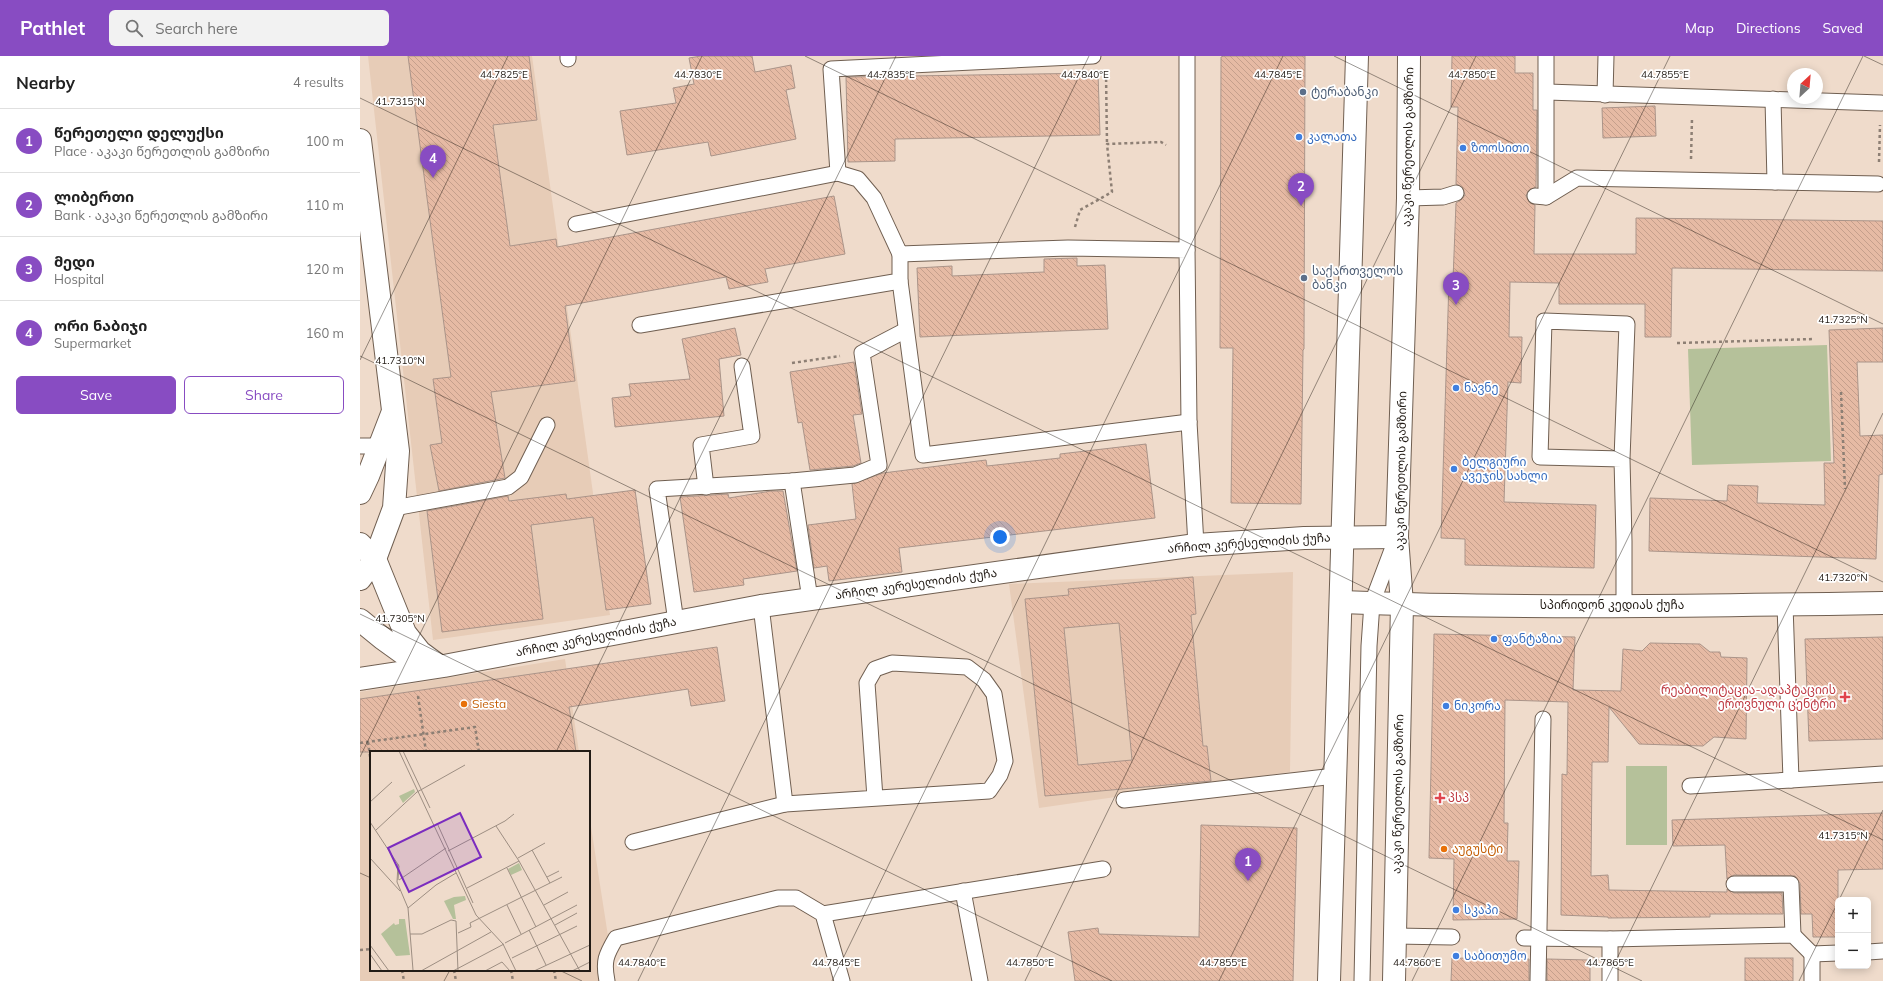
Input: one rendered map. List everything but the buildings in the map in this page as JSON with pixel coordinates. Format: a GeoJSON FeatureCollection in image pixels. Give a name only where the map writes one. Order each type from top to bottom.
{"type":"FeatureCollection","features":[{"type":"Feature","properties":{"kind":"street"},"geometry":{"type":"LineString","coordinates":[[1329,981],[1342,537],[1352,267],[1357,56]]}},
{"type":"Feature","properties":{"kind":"street","name":"აკაკი წერეთლის გამზირი"},"geometry":{"type":"LineString","coordinates":[[1394,981],[1402,604],[1397,537],[1408,198],[1409,56]]}},
{"type":"Feature","properties":{"kind":"street"},"geometry":{"type":"LineString","coordinates":[[360,140],[398,450],[394,508],[375,559],[360,579]]}},
{"type":"Feature","properties":{"kind":"street"},"geometry":{"type":"LineString","coordinates":[[360,493],[370,446],[393,411]]}},
{"type":"Feature","properties":{"kind":"street","name":"არჩილ კერესელიძის ქუჩა"},"geometry":{"type":"LineString","coordinates":[[360,679],[439,666],[761,606],[1196,545],[1342,537],[1397,537]]}},
{"type":"Feature","properties":{"kind":"street"},"geometry":{"type":"LineString","coordinates":[[360,544],[375,559],[405,633],[420,652],[439,666]]}},
{"type":"Feature","properties":{"kind":"street","name":"სპირიდონ კედიას ქუჩა"},"geometry":{"type":"LineString","coordinates":[[1341,602],[1624,606],[1883,603]]}},
{"type":"Feature","properties":{"kind":"street","name":"არჩილ კერესელიძის ქუჩა"},"geometry":{"type":"LineString","coordinates":[[360,620],[407,656],[439,666]]}},
{"type":"Feature","properties":{"kind":"lane"},"geometry":{"type":"LineString","coordinates":[[838,173],[831,69],[1093,56]]}},
{"type":"Feature","properties":{"kind":"lane"},"geometry":{"type":"LineString","coordinates":[[1187,56],[1189,422],[1196,545]]}},
{"type":"Feature","properties":{"kind":"lane"},"geometry":{"type":"LineString","coordinates":[[1546,56],[1547,92],[1541,196],[1577,178],[1878,184]]}},
{"type":"Feature","properties":{"kind":"lane"},"geometry":{"type":"LineString","coordinates":[[1605,95],[1606,56]]}},
{"type":"Feature","properties":{"kind":"lane"},"geometry":{"type":"LineString","coordinates":[[1547,92],[1881,103]]}},
{"type":"Feature","properties":{"kind":"lane"},"geometry":{"type":"LineString","coordinates":[[1773,99],[1775,182]]}},
{"type":"Feature","properties":{"kind":"lane"},"geometry":{"type":"LineString","coordinates":[[576,224],[838,173],[858,179],[874,198],[900,254],[900,281],[923,454],[1189,422]]}},
{"type":"Feature","properties":{"kind":"lane"},"geometry":{"type":"LineString","coordinates":[[1408,198],[1443,197],[1456,193]]}},
{"type":"Feature","properties":{"kind":"lane"},"geometry":{"type":"LineString","coordinates":[[900,254],[1068,248],[1187,250]]}},
{"type":"Feature","properties":{"kind":"lane"},"geometry":{"type":"LineString","coordinates":[[640,325],[900,281]]}},
{"type":"Feature","properties":{"kind":"lane"},"geometry":{"type":"LineString","coordinates":[[1622,459],[1540,457],[1544,321],[1627,324],[1622,459],[1624,606]]}},
{"type":"Feature","properties":{"kind":"lane"},"geometry":{"type":"LineString","coordinates":[[676,622],[657,489],[792,482],[855,475],[879,465],[862,353],[906,330]]}},
{"type":"Feature","properties":{"kind":"lane"},"geometry":{"type":"LineString","coordinates":[[706,486],[701,445],[752,436],[742,366]]}},
{"type":"Feature","properties":{"kind":"lane"},"geometry":{"type":"LineString","coordinates":[[394,508],[508,487],[522,477],[547,425]]}},
{"type":"Feature","properties":{"kind":"lane"},"geometry":{"type":"LineString","coordinates":[[792,482],[810,599]]}},
{"type":"Feature","properties":{"kind":"lane"},"geometry":{"type":"LineString","coordinates":[[1362,981],[1369,646],[1372,603],[1397,537]]}},
{"type":"Feature","properties":{"kind":"lane"},"geometry":{"type":"LineString","coordinates":[[1786,605],[1791,780]]}},
{"type":"Feature","properties":{"kind":"lane"},"geometry":{"type":"LineString","coordinates":[[761,606],[785,804]]}},
{"type":"Feature","properties":{"kind":"lane"},"geometry":{"type":"LineString","coordinates":[[633,842],[785,804],[989,791],[1000,774],[1005,761],[994,694],[984,680],[967,667],[892,663],[875,669],[867,683],[876,798]]}},
{"type":"Feature","properties":{"kind":"lane"},"geometry":{"type":"LineString","coordinates":[[1538,981],[1531,938],[1543,719]]}},
{"type":"Feature","properties":{"kind":"lane"},"geometry":{"type":"LineString","coordinates":[[1690,786],[1883,774]]}},
{"type":"Feature","properties":{"kind":"lane"},"geometry":{"type":"LineString","coordinates":[[1124,800],[1335,776]]}},
{"type":"Feature","properties":{"kind":"lane"},"geometry":{"type":"LineString","coordinates":[[607,981],[604,966],[608,951],[616,938],[778,898],[796,898],[822,914],[1103,869]]}},
{"type":"Feature","properties":{"kind":"lane"},"geometry":{"type":"LineString","coordinates":[[1734,884],[1791,884],[1793,935],[1812,954],[1812,981]]}},
{"type":"Feature","properties":{"kind":"lane"},"geometry":{"type":"LineString","coordinates":[[963,891],[980,981]]}},
{"type":"Feature","properties":{"kind":"lane"},"geometry":{"type":"LineString","coordinates":[[822,914],[842,981]]}},
{"type":"Feature","properties":{"kind":"lane"},"geometry":{"type":"LineString","coordinates":[[1531,938],[1610,939],[1793,935]]}},
{"type":"Feature","properties":{"kind":"lane"},"geometry":{"type":"LineString","coordinates":[[1395,936],[1452,937]]}},
{"type":"Feature","properties":{"kind":"lane"},"geometry":{"type":"LineString","coordinates":[[1610,939],[1610,981]]}},
{"type":"Feature","properties":{"kind":"lane"},"geometry":{"type":"LineString","coordinates":[[1871,952],[1883,951]]}},
{"type":"Feature","properties":{"kind":"lane"},"geometry":{"type":"LineString","coordinates":[[1812,954],[1835,953]]}},
{"type":"Feature","properties":{"kind":"path"},"geometry":{"type":"LineString","coordinates":[[1068,248],[1080,210],[1112,192],[1107,144],[1106,71]]}},
{"type":"Feature","properties":{"kind":"path"},"geometry":{"type":"LineString","coordinates":[[1691,180],[1692,97]]}},
{"type":"Feature","properties":{"kind":"path"},"geometry":{"type":"LineString","coordinates":[[1878,184],[1881,103]]}},
{"type":"Feature","properties":{"kind":"path"},"geometry":{"type":"LineString","coordinates":[[1107,144],[1161,142],[1187,154]]}},
{"type":"Feature","properties":{"kind":"path"},"geometry":{"type":"LineString","coordinates":[[1677,343],[1814,339]]}},
{"type":"Feature","properties":{"kind":"path"},"geometry":{"type":"LineString","coordinates":[[792,363],[862,353]]}},
{"type":"Feature","properties":{"kind":"path"},"geometry":{"type":"LineString","coordinates":[[1841,392],[1845,489]]}},
{"type":"Feature","properties":{"kind":"path"},"geometry":{"type":"LineString","coordinates":[[417,691],[426,751]]}},
{"type":"Feature","properties":{"kind":"path"},"geometry":{"type":"LineString","coordinates":[[360,743],[475,727],[479,751]]}},
{"type":"Feature","properties":{"kind":"path"},"geometry":{"type":"LineString","coordinates":[[368,742],[370,756]]}},
{"type":"Feature","properties":{"kind":"path"},"geometry":{"type":"LineString","coordinates":[[360,950],[370,949]]}},
{"type":"Feature","properties":{"kind":"path"},"geometry":{"type":"LineString","coordinates":[[402,971],[404,981]]}},
{"type":"Feature","properties":{"kind":"path"},"geometry":{"type":"LineString","coordinates":[[454,971],[456,981]]}},
{"type":"Feature","properties":{"kind":"path"},"geometry":{"type":"LineString","coordinates":[[511,971],[513,981]]}},
{"type":"Feature","properties":{"kind":"path"},"geometry":{"type":"LineString","coordinates":[[554,971],[556,981]]}},
{"type":"Feature","properties":{"kind":"shaded area"},"geometry":{"type":"Polygon","coordinates":[[[368,56],[532,56],[610,615],[433,640],[368,56]]]}},
{"type":"Feature","properties":{"kind":"shaded area"},"geometry":{"type":"Polygon","coordinates":[[[1293,572],[1290,772],[1039,808],[1009,584],[1293,572]]]}},
{"type":"Feature","properties":{"kind":"shaded area"},"geometry":{"type":"Polygon","coordinates":[[[565,659],[579,751],[370,751],[370,971],[590,971],[590,820],[615,981],[360,981],[360,692],[565,659]]]}},
{"type":"Feature","properties":{"kind":"green space"},"geometry":{"type":"Polygon","coordinates":[[[1827,345],[1831,461],[1692,465],[1688,349],[1827,345]]]}},
{"type":"Feature","properties":{"kind":"green space"},"geometry":{"type":"Polygon","coordinates":[[[1626,766],[1667,766],[1667,845],[1626,845],[1626,766]]]}},
{"type":"Feature","properties":{"kind":"place","name":"ტერაბანკი"},"geometry":{"type":"Point","coordinates":[1303,92]}},
{"type":"Feature","properties":{"kind":"place","name":"კალათა"},"geometry":{"type":"Point","coordinates":[1299,137]}},
{"type":"Feature","properties":{"kind":"place","name":"ზოოსითი"},"geometry":{"type":"Point","coordinates":[1463,148]}},
{"type":"Feature","properties":{"kind":"place","name":"ორი ნაბიჯი"},"geometry":{"type":"Point","coordinates":[433,178]}},
{"type":"Feature","properties":{"kind":"place","name":"ლიბერთი"},"geometry":{"type":"Point","coordinates":[1301,206]}},
{"type":"Feature","properties":{"kind":"place","name":"საქართველოს ბანკი"},"geometry":{"type":"Point","coordinates":[1304,278]}},
{"type":"Feature","properties":{"kind":"place","name":"მედი"},"geometry":{"type":"Point","coordinates":[1456,305]}},
{"type":"Feature","properties":{"kind":"place","name":"ნავნე"},"geometry":{"type":"Point","coordinates":[1456,388]}},
{"type":"Feature","properties":{"kind":"place","name":"ბელგიური ავეჯის სახლი"},"geometry":{"type":"Point","coordinates":[1454,469]}},
{"type":"Feature","properties":{"kind":"place","name":"ფანტაზია"},"geometry":{"type":"Point","coordinates":[1494,639]}},
{"type":"Feature","properties":{"kind":"place","name":"რეაბილიტაცია-ადაპტაციის ეროვნული ცენტრი"},"geometry":{"type":"Point","coordinates":[1845,697]}},
{"type":"Feature","properties":{"kind":"place","name":"Siesta"},"geometry":{"type":"Point","coordinates":[464,704]}},
{"type":"Feature","properties":{"kind":"place","name":"ნიკორა"},"geometry":{"type":"Point","coordinates":[1446,706]}},
{"type":"Feature","properties":{"kind":"place","name":"პსპ"},"geometry":{"type":"Point","coordinates":[1440,798]}},
{"type":"Feature","properties":{"kind":"place","name":"აუგუსტი"},"geometry":{"type":"Point","coordinates":[1444,849]}},
{"type":"Feature","properties":{"kind":"place","name":"წერეთელი დელუქსი"},"geometry":{"type":"Point","coordinates":[1248,881]}},
{"type":"Feature","properties":{"kind":"place","name":"სკაპი"},"geometry":{"type":"Point","coordinates":[1456,910]}},
{"type":"Feature","properties":{"kind":"place","name":"საბითუმო"},"geometry":{"type":"Point","coordinates":[1456,956]}}]}
